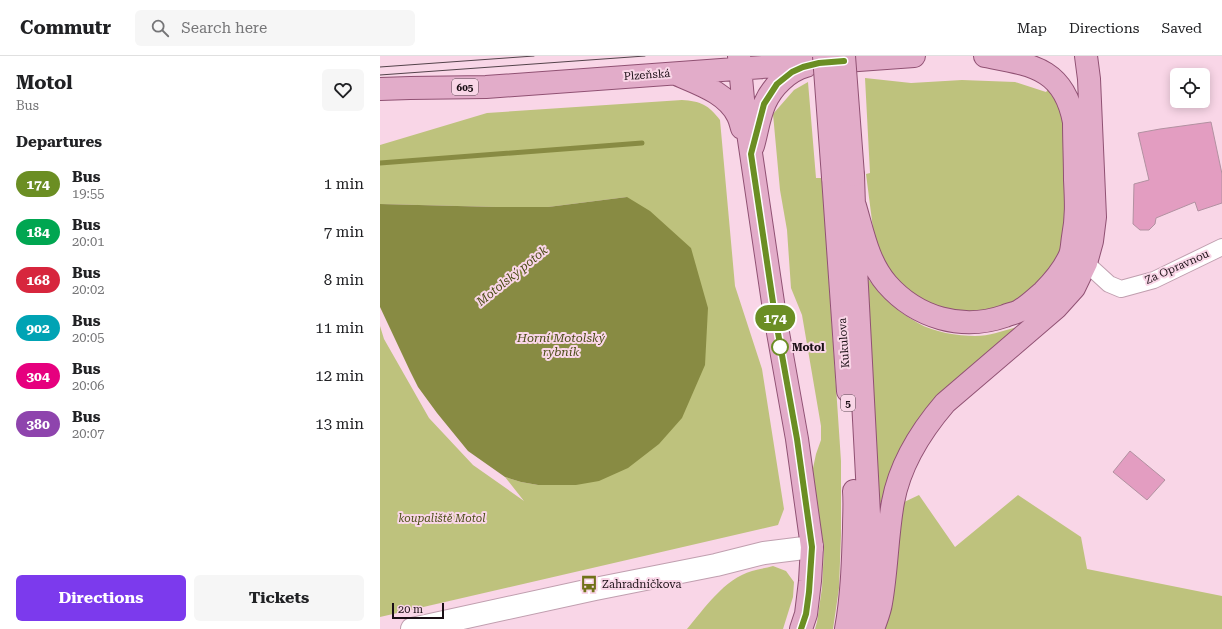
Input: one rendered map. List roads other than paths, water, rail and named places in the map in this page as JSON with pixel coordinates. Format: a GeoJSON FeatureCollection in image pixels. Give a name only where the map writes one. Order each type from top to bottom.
{"type":"FeatureCollection","features":[{"type":"Feature","properties":{"kind":"main road","name":"Kukulova"},"geometry":{"type":"LineString","coordinates":[[844,56],[843,176],[854,496],[852,581],[846,629]]}},
{"type":"Feature","properties":{"kind":"main road","name":"Plzeňská"},"geometry":{"type":"LineString","coordinates":[[380,90],[418,87],[486,87],[673,73],[739,62],[914,56]]}},
{"type":"Feature","properties":{"kind":"main road"},"geometry":{"type":"LineString","coordinates":[[873,629],[881,604],[893,502],[903,469],[920,435],[945,403],[1056,308],[1074,288],[1078,258],[1074,122],[1072,109],[1058,83],[1050,76],[1037,69],[1012,61],[985,56]]}},
{"type":"Feature","properties":{"kind":"main road"},"geometry":{"type":"LineString","coordinates":[[855,206],[868,251],[875,268],[883,279],[901,297],[919,310],[941,319],[962,322],[978,322],[997,319],[1019,311],[1052,283],[1065,265],[1078,258],[1092,241],[1095,217],[1089,79],[1086,56]]}},
{"type":"Feature","properties":{"kind":"main road","name":"Kukulova"},"geometry":{"type":"LineString","coordinates":[[821,59],[843,176],[855,206],[856,268],[870,533],[869,565],[862,629]]}},
{"type":"Feature","properties":{"kind":"main road"},"geometry":{"type":"LineString","coordinates":[[751,154],[764,104],[777,84],[792,72],[821,59]]}},
{"type":"Feature","properties":{"kind":"main road"},"geometry":{"type":"LineString","coordinates":[[739,62],[743,99],[775,316],[797,439],[812,547],[809,594],[806,614],[801,629]]}},
{"type":"Feature","properties":{"kind":"main road"},"geometry":{"type":"LineString","coordinates":[[673,73],[717,93],[732,106],[738,116],[751,154]]}},
{"type":"Feature","properties":{"kind":"street","name":"Za Opravnou"},"geometry":{"type":"LineString","coordinates":[[1078,258],[1109,284],[1121,289],[1154,280],[1222,247]]}},
{"type":"Feature","properties":{"kind":"street"},"geometry":{"type":"LineString","coordinates":[[412,629],[595,589],[716,565],[764,553],[812,547]]}},
{"type":"Feature","properties":{"kind":"water","name":"Horní Motolský rybník"},"geometry":{"type":"Polygon","coordinates":[[[627,197],[650,211],[691,248],[708,308],[705,365],[682,418],[659,444],[628,468],[599,481],[576,485],[538,485],[505,477],[468,451],[437,413],[418,387],[380,307],[380,204],[548,207],[627,197]]]}},
{"type":"Feature","properties":{"kind":"waterway"},"geometry":{"type":"LineString","coordinates":[[380,163],[642,143]]}},
{"type":"Feature","properties":{"kind":"tram line"},"geometry":{"type":"LineString","coordinates":[[380,67],[534,56]]}},
{"type":"Feature","properties":{"kind":"tram line"},"geometry":{"type":"LineString","coordinates":[[380,75],[645,56]]}},
{"type":"Feature","properties":{"kind":"place","name":"Motol"},"geometry":{"type":"Point","coordinates":[780,347]}},
{"type":"Feature","properties":{"kind":"place","name":"Zahradníčkova"},"geometry":{"type":"Point","coordinates":[589,584]}},
{"type":"Feature","properties":{"kind":"water label","name":"Motolský potok"},"geometry":{"type":"Point","coordinates":[512,276]}},
{"type":"Feature","properties":{"kind":"park label","name":"koupaliště Motol"},"geometry":{"type":"Point","coordinates":[442,518]}}]}
